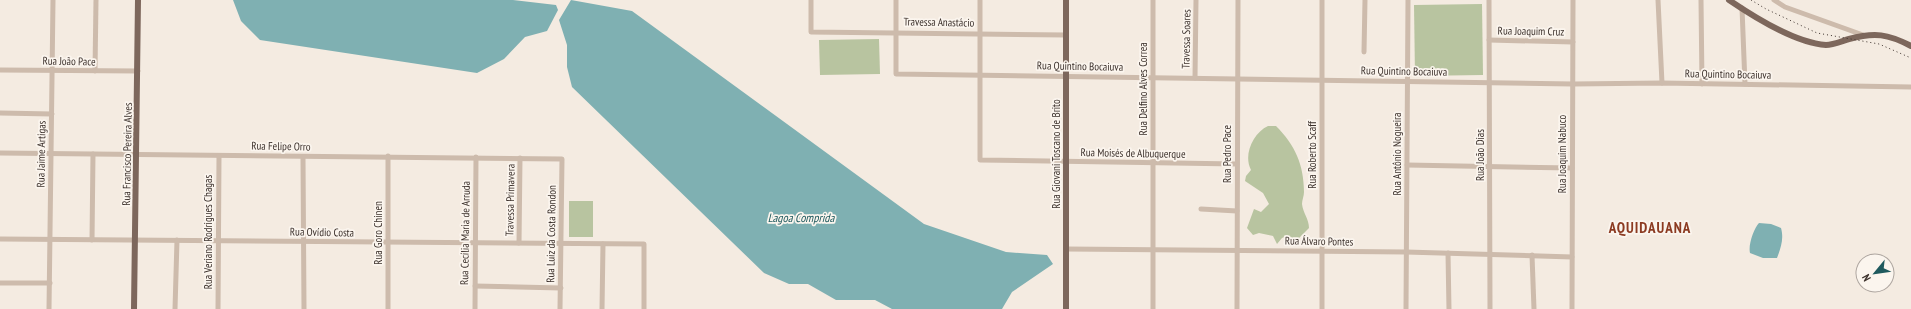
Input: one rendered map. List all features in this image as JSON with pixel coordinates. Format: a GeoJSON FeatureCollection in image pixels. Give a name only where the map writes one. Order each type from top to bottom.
{"type":"FeatureCollection","features":[{"type":"Feature","properties":{"kind":"main road","name":"Rua Francisco Pereira Alves"},"geometry":{"type":"LineString","coordinates":[[134,309],[138,0]]}},
{"type":"Feature","properties":{"kind":"main road","name":"Rua Giovani Toscano de Brito"},"geometry":{"type":"LineString","coordinates":[[1066,0],[1066,309]]}},
{"type":"Feature","properties":{"kind":"main road"},"geometry":{"type":"LineString","coordinates":[[1729,0],[1756,18],[1788,34],[1815,43],[1826,45],[1863,35],[1882,34],[1911,46]]}},
{"type":"Feature","properties":{"kind":"street","name":"Rua Jaime Artigas"},"geometry":{"type":"LineString","coordinates":[[49,309],[53,0]]}},
{"type":"Feature","properties":{"kind":"street"},"geometry":{"type":"LineString","coordinates":[[95,71],[96,0]]}},
{"type":"Feature","properties":{"kind":"street","name":"Travessa Anastácio"},"geometry":{"type":"LineString","coordinates":[[811,0],[812,32],[980,32],[1066,34]]}},
{"type":"Feature","properties":{"kind":"street"},"geometry":{"type":"LineString","coordinates":[[896,0],[896,32]]}},
{"type":"Feature","properties":{"kind":"street"},"geometry":{"type":"LineString","coordinates":[[980,0],[980,75]]}},
{"type":"Feature","properties":{"kind":"street","name":"Rua Delfino Alves Correa"},"geometry":{"type":"LineString","coordinates":[[1153,0],[1153,309]]}},
{"type":"Feature","properties":{"kind":"street","name":"Travessa Soares"},"geometry":{"type":"LineString","coordinates":[[1195,78],[1196,0]]}},
{"type":"Feature","properties":{"kind":"street","name":"Rua Pedro Pace"},"geometry":{"type":"LineString","coordinates":[[1236,309],[1238,0]]}},
{"type":"Feature","properties":{"kind":"street","name":"Rua Roberto Scaff"},"geometry":{"type":"LineString","coordinates":[[1322,0],[1322,309]]}},
{"type":"Feature","properties":{"kind":"street"},"geometry":{"type":"LineString","coordinates":[[1364,52],[1365,0]]}},
{"type":"Feature","properties":{"kind":"street","name":"Rua Antônio Nogueira"},"geometry":{"type":"LineString","coordinates":[[1406,309],[1408,0]]}},
{"type":"Feature","properties":{"kind":"street","name":"Rua João Dias"},"geometry":{"type":"LineString","coordinates":[[1489,0],[1490,309]]}},
{"type":"Feature","properties":{"kind":"street","name":"Rua Joaquim Nabuco"},"geometry":{"type":"LineString","coordinates":[[1572,309],[1573,0]]}},
{"type":"Feature","properties":{"kind":"street"},"geometry":{"type":"LineString","coordinates":[[1658,0],[1662,83]]}},
{"type":"Feature","properties":{"kind":"street"},"geometry":{"type":"LineString","coordinates":[[1701,0],[1702,84]]}},
{"type":"Feature","properties":{"kind":"street"},"geometry":{"type":"LineString","coordinates":[[1774,0],[1785,7],[1863,35]]}},
{"type":"Feature","properties":{"kind":"street"},"geometry":{"type":"LineString","coordinates":[[1742,8],[1745,84]]}},
{"type":"Feature","properties":{"kind":"street","name":"Rua Quintino Bocaiuva"},"geometry":{"type":"LineString","coordinates":[[896,32],[896,74],[1407,82],[1573,84],[1662,83],[1911,87]]}},
{"type":"Feature","properties":{"kind":"street","name":"Rua Joaquim Cruz"},"geometry":{"type":"LineString","coordinates":[[1489,40],[1573,42]]}},
{"type":"Feature","properties":{"kind":"street","name":"Rua João Pace"},"geometry":{"type":"LineString","coordinates":[[0,70],[138,71]]}},
{"type":"Feature","properties":{"kind":"street","name":"Rua Moisés de Albuquerque"},"geometry":{"type":"LineString","coordinates":[[980,75],[980,160],[1237,164]]}},
{"type":"Feature","properties":{"kind":"street"},"geometry":{"type":"LineString","coordinates":[[0,113],[52,114]]}},
{"type":"Feature","properties":{"kind":"street","name":"Rua Felipe Orro"},"geometry":{"type":"LineString","coordinates":[[0,153],[303,157],[388,156],[562,158]]}},
{"type":"Feature","properties":{"kind":"street"},"geometry":{"type":"LineString","coordinates":[[92,240],[93,154]]}},
{"type":"Feature","properties":{"kind":"street","name":"Rua Veriano Rodrigues Chagas"},"geometry":{"type":"LineString","coordinates":[[218,309],[219,156]]}},
{"type":"Feature","properties":{"kind":"street","name":"Rua Goro Chinen"},"geometry":{"type":"LineString","coordinates":[[388,156],[388,309]]}},
{"type":"Feature","properties":{"kind":"street"},"geometry":{"type":"LineString","coordinates":[[303,157],[304,309]]}},
{"type":"Feature","properties":{"kind":"street","name":"Rua Cecília Maria de Arruda"},"geometry":{"type":"LineString","coordinates":[[474,309],[476,158]]}},
{"type":"Feature","properties":{"kind":"street","name":"Travessa Primavera"},"geometry":{"type":"LineString","coordinates":[[519,243],[520,158]]}},
{"type":"Feature","properties":{"kind":"street","name":"Rua Luiz da Costa Rondon"},"geometry":{"type":"LineString","coordinates":[[560,309],[562,158]]}},
{"type":"Feature","properties":{"kind":"street"},"geometry":{"type":"LineString","coordinates":[[1407,165],[1572,168]]}},
{"type":"Feature","properties":{"kind":"street"},"geometry":{"type":"LineString","coordinates":[[1201,209],[1237,211]]}},
{"type":"Feature","properties":{"kind":"street","name":"Rua Ovídio Costa"},"geometry":{"type":"LineString","coordinates":[[0,239],[644,244],[644,309]]}},
{"type":"Feature","properties":{"kind":"street"},"geometry":{"type":"LineString","coordinates":[[175,309],[177,240]]}},
{"type":"Feature","properties":{"kind":"street"},"geometry":{"type":"LineString","coordinates":[[602,309],[603,244]]}},
{"type":"Feature","properties":{"kind":"street","name":"Rua Álvaro Pontes"},"geometry":{"type":"LineString","coordinates":[[1066,249],[1406,252],[1572,256]]}},
{"type":"Feature","properties":{"kind":"street"},"geometry":{"type":"LineString","coordinates":[[1448,253],[1449,309]]}},
{"type":"Feature","properties":{"kind":"street"},"geometry":{"type":"LineString","coordinates":[[1532,256],[1534,309]]}},
{"type":"Feature","properties":{"kind":"street"},"geometry":{"type":"LineString","coordinates":[[0,283],[50,283]]}},
{"type":"Feature","properties":{"kind":"street"},"geometry":{"type":"LineString","coordinates":[[475,286],[561,288]]}},
{"type":"Feature","properties":{"kind":"green space"},"geometry":{"type":"Polygon","coordinates":[[[1482,4],[1483,75],[1415,76],[1414,5],[1482,4]]]}},
{"type":"Feature","properties":{"kind":"green space"},"geometry":{"type":"Polygon","coordinates":[[[879,39],[880,74],[820,75],[819,40],[879,39]]]}},
{"type":"Feature","properties":{"kind":"green space"},"geometry":{"type":"Polygon","coordinates":[[[1268,126],[1276,126],[1283,133],[1297,156],[1304,182],[1302,204],[1309,228],[1299,238],[1293,240],[1287,236],[1282,238],[1277,244],[1273,236],[1259,233],[1253,235],[1247,228],[1254,209],[1261,212],[1269,204],[1263,193],[1245,181],[1246,176],[1251,170],[1248,158],[1251,145],[1258,134],[1268,126]]]}},
{"type":"Feature","properties":{"kind":"green space"},"geometry":{"type":"Polygon","coordinates":[[[569,201],[593,201],[593,237],[569,237],[569,201]]]}},
{"type":"Feature","properties":{"kind":"water"},"geometry":{"type":"Polygon","coordinates":[[[233,0],[513,0],[556,5],[558,10],[547,31],[525,37],[504,59],[477,73],[260,40],[241,21],[233,0]]]}},
{"type":"Feature","properties":{"kind":"water","name":"Lagoa Comprida"},"geometry":{"type":"Polygon","coordinates":[[[571,0],[632,11],[924,224],[1006,252],[1047,255],[1053,264],[1012,292],[1002,309],[892,309],[875,300],[836,300],[808,284],[789,284],[764,273],[572,87],[567,67],[567,45],[559,20],[571,0]]]}},
{"type":"Feature","properties":{"kind":"water"},"geometry":{"type":"Polygon","coordinates":[[[1759,223],[1771,224],[1781,228],[1781,247],[1777,258],[1763,258],[1750,253],[1752,237],[1759,223]]]}},
{"type":"Feature","properties":{"kind":"railway"},"geometry":{"type":"LineString","coordinates":[[1751,0],[1766,9],[1817,33],[1879,44],[1911,58]]}},
{"type":"Feature","properties":{"kind":"district","name":"AQUIDAUANA"},"geometry":{"type":"Point","coordinates":[1650,227]}}]}
